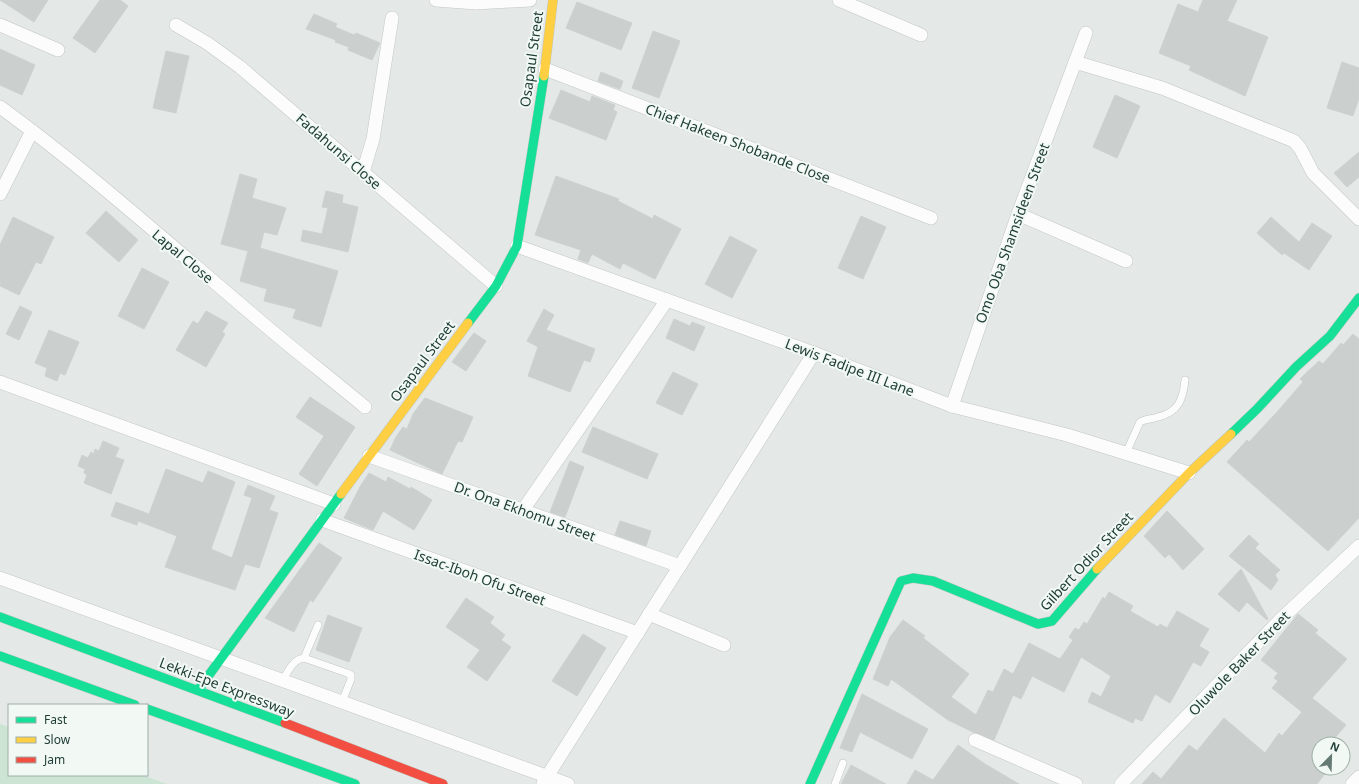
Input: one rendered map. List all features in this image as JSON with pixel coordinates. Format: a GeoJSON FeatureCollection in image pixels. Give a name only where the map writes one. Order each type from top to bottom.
{"type":"FeatureCollection","features":[{"type":"Feature","properties":{"kind":"main road","name":"Osapaul Street"},"geometry":{"type":"LineString","coordinates":[[198,690],[369,456],[496,286],[517,246],[545,69],[553,0]]}},
{"type":"Feature","properties":{"kind":"main road","name":"Gilbert Odior Street"},"geometry":{"type":"LineString","coordinates":[[810,784],[901,581],[911,577],[933,581],[1038,624],[1047,623],[1056,617],[1096,571],[1189,472],[1257,409],[1296,367],[1330,336],[1346,318],[1359,298]]}},
{"type":"Feature","properties":{"kind":"main road","name":"Lekki-Epe Expressway"},"geometry":{"type":"LineString","coordinates":[[0,618],[198,690],[443,784]]}},
{"type":"Feature","properties":{"kind":"main road"},"geometry":{"type":"LineString","coordinates":[[0,656],[132,704]]}},
{"type":"Feature","properties":{"kind":"main road"},"geometry":{"type":"LineString","coordinates":[[148,709],[355,784]]}},
{"type":"Feature","properties":{"kind":"street"},"geometry":{"type":"LineString","coordinates":[[436,0],[476,3],[530,0]]}},
{"type":"Feature","properties":{"kind":"street"},"geometry":{"type":"LineString","coordinates":[[839,0],[921,35]]}},
{"type":"Feature","properties":{"kind":"street"},"geometry":{"type":"LineString","coordinates":[[363,172],[373,138],[392,18]]}},
{"type":"Feature","properties":{"kind":"street"},"geometry":{"type":"LineString","coordinates":[[0,25],[58,50]]}},
{"type":"Feature","properties":{"kind":"street","name":"Fadahunsi Close"},"geometry":{"type":"LineString","coordinates":[[176,25],[207,43],[240,67],[496,286]]}},
{"type":"Feature","properties":{"kind":"street","name":"Omo Oba Shamsideen Street"},"geometry":{"type":"LineString","coordinates":[[952,406],[1018,214],[1086,33]]}},
{"type":"Feature","properties":{"kind":"street"},"geometry":{"type":"LineString","coordinates":[[1076,62],[1162,88],[1294,141],[1300,148],[1313,173],[1359,219]]}},
{"type":"Feature","properties":{"kind":"street","name":"Chief Hakeen Shobande Close"},"geometry":{"type":"LineString","coordinates":[[545,69],[931,218]]}},
{"type":"Feature","properties":{"kind":"street","name":"Lapal Close"},"geometry":{"type":"LineString","coordinates":[[0,107],[32,131],[365,407]]}},
{"type":"Feature","properties":{"kind":"street"},"geometry":{"type":"LineString","coordinates":[[0,194],[32,131]]}},
{"type":"Feature","properties":{"kind":"street"},"geometry":{"type":"LineString","coordinates":[[1018,214],[1126,261]]}},
{"type":"Feature","properties":{"kind":"street","name":"Lewis Fadipe III Lane"},"geometry":{"type":"LineString","coordinates":[[517,246],[952,406],[1067,435],[1189,472]]}},
{"type":"Feature","properties":{"kind":"street"},"geometry":{"type":"LineString","coordinates":[[523,510],[667,300]]}},
{"type":"Feature","properties":{"kind":"street"},"geometry":{"type":"LineString","coordinates":[[544,780],[814,354]]}},
{"type":"Feature","properties":{"kind":"street"},"geometry":{"type":"LineString","coordinates":[[0,382],[334,504]]}},
{"type":"Feature","properties":{"kind":"street","name":"Dr. Ona Ekhomu Street"},"geometry":{"type":"LineString","coordinates":[[369,456],[680,566]]}},
{"type":"Feature","properties":{"kind":"street","name":"Issac-Iboh Ofu Street"},"geometry":{"type":"LineString","coordinates":[[322,520],[638,633]]}},
{"type":"Feature","properties":{"kind":"street","name":"Oluwole Baker Street"},"geometry":{"type":"LineString","coordinates":[[1121,784],[1281,619],[1359,546]]}},
{"type":"Feature","properties":{"kind":"street"},"geometry":{"type":"LineString","coordinates":[[0,578],[342,702],[544,780],[568,784]]}},
{"type":"Feature","properties":{"kind":"street"},"geometry":{"type":"LineString","coordinates":[[649,614],[724,645]]}},
{"type":"Feature","properties":{"kind":"street"},"geometry":{"type":"LineString","coordinates":[[975,740],[1076,784]]}},
{"type":"Feature","properties":{"kind":"street"},"geometry":{"type":"LineString","coordinates":[[1352,784],[1359,777]]}},
{"type":"Feature","properties":{"kind":"lane"},"geometry":{"type":"LineString","coordinates":[[1126,453],[1140,422],[1166,415],[1180,403],[1183,397],[1184,380]]}},
{"type":"Feature","properties":{"kind":"lane"},"geometry":{"type":"LineString","coordinates":[[304,658],[318,625]]}},
{"type":"Feature","properties":{"kind":"lane"},"geometry":{"type":"LineString","coordinates":[[282,681],[295,661],[304,658],[351,675],[351,679],[342,702]]}},
{"type":"Feature","properties":{"kind":"lane"},"geometry":{"type":"LineString","coordinates":[[835,784],[843,763]]}},
{"type":"Feature","properties":{"kind":"green space"},"geometry":{"type":"Polygon","coordinates":[[[0,724],[8,727],[8,776],[145,776],[167,784],[0,784],[0,724]]]}},
{"type":"Feature","properties":{"kind":"building"},"geometry":{"type":"Polygon","coordinates":[[[0,0],[48,0],[34,22],[0,0]]]}},
{"type":"Feature","properties":{"kind":"building"},"geometry":{"type":"Polygon","coordinates":[[[100,0],[120,0],[128,6],[95,53],[73,38],[100,0]]]}},
{"type":"Feature","properties":{"kind":"building"},"geometry":{"type":"Polygon","coordinates":[[[1203,0],[1237,0],[1227,21],[1268,37],[1245,96],[1189,70],[1191,66],[1159,53],[1178,4],[1198,12],[1203,0]]]}},
{"type":"Feature","properties":{"kind":"building"},"geometry":{"type":"Polygon","coordinates":[[[577,2],[632,23],[621,50],[566,28],[577,2]]]}},
{"type":"Feature","properties":{"kind":"building"},"geometry":{"type":"Polygon","coordinates":[[[314,14],[337,24],[335,27],[354,35],[356,33],[380,43],[372,60],[348,50],[349,47],[335,42],[336,40],[306,29],[314,14]]]}},
{"type":"Feature","properties":{"kind":"building"},"geometry":{"type":"Polygon","coordinates":[[[653,31],[680,41],[659,98],[632,88],[653,31]]]}},
{"type":"Feature","properties":{"kind":"building"},"geometry":{"type":"Polygon","coordinates":[[[0,49],[35,65],[22,95],[0,85],[0,49]]]}},
{"type":"Feature","properties":{"kind":"building"},"geometry":{"type":"Polygon","coordinates":[[[166,51],[189,56],[176,113],[153,108],[166,51]]]}},
{"type":"Feature","properties":{"kind":"building"},"geometry":{"type":"Polygon","coordinates":[[[1342,62],[1359,68],[1359,98],[1353,116],[1327,108],[1342,62]]]}},
{"type":"Feature","properties":{"kind":"building"},"geometry":{"type":"Polygon","coordinates":[[[601,72],[623,81],[620,89],[598,81],[601,72]]]}},
{"type":"Feature","properties":{"kind":"building"},"geometry":{"type":"Polygon","coordinates":[[[561,90],[590,102],[592,96],[615,105],[613,110],[617,112],[606,140],[549,118],[561,90]]]}},
{"type":"Feature","properties":{"kind":"building"},"geometry":{"type":"Polygon","coordinates":[[[1115,95],[1140,106],[1117,158],[1093,147],[1115,95]]]}},
{"type":"Feature","properties":{"kind":"building"},"geometry":{"type":"Polygon","coordinates":[[[1359,152],[1359,177],[1347,187],[1334,173],[1359,152]]]}},
{"type":"Feature","properties":{"kind":"building"},"geometry":{"type":"Polygon","coordinates":[[[240,174],[257,179],[252,198],[286,208],[277,235],[264,232],[260,248],[338,271],[321,327],[293,318],[296,309],[264,301],[267,289],[240,281],[248,251],[221,244],[240,174]]]}},
{"type":"Feature","properties":{"kind":"building"},"geometry":{"type":"Polygon","coordinates":[[[556,176],[619,199],[618,201],[653,219],[654,215],[681,229],[655,279],[623,263],[620,269],[592,254],[588,263],[578,259],[581,250],[535,235],[556,176]]]}},
{"type":"Feature","properties":{"kind":"building"},"geometry":{"type":"Polygon","coordinates":[[[326,191],[343,195],[342,203],[358,207],[348,252],[301,241],[303,230],[322,234],[328,208],[322,207],[326,191]]]}},
{"type":"Feature","properties":{"kind":"building"},"geometry":{"type":"Polygon","coordinates":[[[106,211],[138,240],[119,262],[86,233],[106,211]]]}},
{"type":"Feature","properties":{"kind":"building"},"geometry":{"type":"Polygon","coordinates":[[[861,216],[886,227],[863,279],[838,268],[861,216]]]}},
{"type":"Feature","properties":{"kind":"building"},"geometry":{"type":"Polygon","coordinates":[[[13,217],[54,237],[41,264],[36,262],[19,295],[0,286],[0,245],[13,217]]]}},
{"type":"Feature","properties":{"kind":"building"},"geometry":{"type":"Polygon","coordinates":[[[1271,217],[1299,242],[1312,223],[1332,236],[1309,270],[1284,253],[1282,255],[1257,233],[1271,217]]]}},
{"type":"Feature","properties":{"kind":"building"},"geometry":{"type":"Polygon","coordinates":[[[730,236],[757,250],[732,298],[705,284],[730,236]]]}},
{"type":"Feature","properties":{"kind":"building"},"geometry":{"type":"Polygon","coordinates":[[[142,268],[169,282],[144,329],[118,316],[142,268]]]}},
{"type":"Feature","properties":{"kind":"building"},"geometry":{"type":"Polygon","coordinates":[[[20,306],[32,312],[19,340],[6,334],[20,306]]]}},
{"type":"Feature","properties":{"kind":"building"},"geometry":{"type":"Polygon","coordinates":[[[544,309],[554,315],[546,330],[595,349],[590,362],[584,360],[570,392],[528,376],[538,347],[527,341],[544,309]]]}},
{"type":"Feature","properties":{"kind":"building"},"geometry":{"type":"Polygon","coordinates":[[[206,311],[228,323],[222,332],[225,334],[206,367],[176,350],[193,321],[198,324],[206,311]]]}},
{"type":"Feature","properties":{"kind":"building"},"geometry":{"type":"Polygon","coordinates":[[[674,319],[690,326],[692,322],[705,327],[694,351],[666,338],[674,319]]]}},
{"type":"Feature","properties":{"kind":"building"},"geometry":{"type":"Polygon","coordinates":[[[49,330],[79,342],[65,375],[60,373],[57,381],[45,376],[47,368],[35,363],[49,330]]]}},
{"type":"Feature","properties":{"kind":"building"},"geometry":{"type":"Polygon","coordinates":[[[474,333],[486,341],[466,371],[452,362],[474,333]]]}},
{"type":"Feature","properties":{"kind":"building"},"geometry":{"type":"Polygon","coordinates":[[[1353,334],[1359,339],[1359,518],[1328,551],[1227,462],[1247,440],[1249,442],[1277,412],[1303,382],[1300,379],[1319,361],[1323,364],[1341,343],[1343,345],[1353,334]]]}},
{"type":"Feature","properties":{"kind":"building"},"geometry":{"type":"Polygon","coordinates":[[[673,372],[698,384],[682,415],[656,403],[673,372]]]}},
{"type":"Feature","properties":{"kind":"building"},"geometry":{"type":"Polygon","coordinates":[[[310,397],[355,427],[317,486],[299,474],[324,436],[296,417],[310,397]]]}},
{"type":"Feature","properties":{"kind":"building"},"geometry":{"type":"Polygon","coordinates":[[[425,398],[473,417],[462,442],[458,441],[442,474],[390,450],[403,427],[407,429],[413,414],[425,398]]]}},
{"type":"Feature","properties":{"kind":"building"},"geometry":{"type":"Polygon","coordinates":[[[593,427],[658,454],[647,479],[582,452],[593,427]]]}},
{"type":"Feature","properties":{"kind":"building"},"geometry":{"type":"Polygon","coordinates":[[[103,441],[119,448],[115,457],[124,460],[111,494],[84,483],[87,475],[84,473],[85,469],[78,466],[82,455],[88,458],[91,452],[94,454],[95,449],[99,451],[103,441]]]}},
{"type":"Feature","properties":{"kind":"building"},"geometry":{"type":"Polygon","coordinates":[[[570,461],[584,467],[565,517],[550,512],[570,461]]]}},
{"type":"Feature","properties":{"kind":"building"},"geometry":{"type":"Polygon","coordinates":[[[166,469],[203,483],[208,471],[235,482],[211,549],[232,558],[252,498],[244,495],[248,485],[275,496],[269,510],[278,513],[259,568],[245,564],[235,590],[165,567],[177,536],[138,521],[137,525],[111,516],[116,502],[149,514],[166,469]]]}},
{"type":"Feature","properties":{"kind":"building"},"geometry":{"type":"Polygon","coordinates":[[[369,473],[386,482],[388,477],[410,489],[411,487],[432,500],[414,530],[383,511],[373,530],[344,518],[369,473]]]}},
{"type":"Feature","properties":{"kind":"building"},"geometry":{"type":"Polygon","coordinates":[[[1167,511],[1204,549],[1183,570],[1169,554],[1165,558],[1144,536],[1167,511]]]}},
{"type":"Feature","properties":{"kind":"building"},"geometry":{"type":"Polygon","coordinates":[[[620,521],[651,531],[646,546],[615,535],[620,521]]]}},
{"type":"Feature","properties":{"kind":"building"},"geometry":{"type":"Polygon","coordinates":[[[1249,535],[1259,544],[1255,548],[1280,570],[1275,575],[1278,580],[1271,590],[1229,556],[1249,535]]]}},
{"type":"Feature","properties":{"kind":"building"},"geometry":{"type":"Polygon","coordinates":[[[319,543],[342,558],[313,602],[310,600],[294,632],[265,618],[319,543]]]}},
{"type":"Feature","properties":{"kind":"building"},"geometry":{"type":"Polygon","coordinates":[[[1241,569],[1268,619],[1267,620],[1247,602],[1239,612],[1218,594],[1241,569]]]}},
{"type":"Feature","properties":{"kind":"building"},"geometry":{"type":"Polygon","coordinates":[[[1109,592],[1133,606],[1130,611],[1158,627],[1160,624],[1167,628],[1177,611],[1209,629],[1199,646],[1209,652],[1201,666],[1193,662],[1170,703],[1155,694],[1142,721],[1135,718],[1133,723],[1088,702],[1092,692],[1101,697],[1111,676],[1081,657],[1064,692],[1032,676],[1021,699],[1013,695],[994,740],[948,720],[891,679],[888,686],[873,679],[890,637],[903,620],[925,636],[923,638],[969,674],[951,697],[976,715],[988,690],[993,692],[1004,669],[1013,674],[1029,643],[1060,659],[1073,640],[1069,637],[1075,628],[1079,630],[1084,622],[1087,624],[1103,597],[1105,599],[1109,592]]]}},
{"type":"Feature","properties":{"kind":"building"},"geometry":{"type":"Polygon","coordinates":[[[466,598],[494,617],[490,623],[505,635],[501,640],[511,647],[487,681],[467,667],[480,650],[446,627],[466,598]]]}},
{"type":"Feature","properties":{"kind":"building"},"geometry":{"type":"Polygon","coordinates":[[[1298,614],[1318,630],[1315,633],[1347,659],[1312,698],[1346,725],[1336,736],[1311,736],[1311,776],[1323,776],[1317,784],[1142,784],[1153,772],[1161,779],[1189,745],[1197,751],[1224,718],[1265,753],[1279,733],[1282,736],[1302,712],[1272,688],[1278,681],[1274,678],[1278,673],[1261,660],[1298,614]]]}},
{"type":"Feature","properties":{"kind":"building"},"geometry":{"type":"Polygon","coordinates":[[[328,615],[362,628],[349,662],[316,650],[328,615]]]}},
{"type":"Feature","properties":{"kind":"building"},"geometry":{"type":"Polygon","coordinates":[[[583,634],[606,648],[577,696],[552,681],[583,634]]]}},
{"type":"Feature","properties":{"kind":"building"},"geometry":{"type":"Polygon","coordinates":[[[862,694],[928,729],[912,759],[860,732],[852,752],[840,748],[862,694]]]}},
{"type":"Feature","properties":{"kind":"building"},"geometry":{"type":"Polygon","coordinates":[[[958,745],[985,764],[1019,784],[907,784],[915,770],[933,780],[958,745]]]}},
{"type":"Feature","properties":{"kind":"building"},"geometry":{"type":"Polygon","coordinates":[[[851,765],[886,784],[841,784],[851,765]]]}},
{"type":"Feature","properties":{"kind":"traffic: fast"},"geometry":{"type":"LineString","coordinates":[[468,323],[496,286],[517,246],[544,76]]}},
{"type":"Feature","properties":{"kind":"traffic: fast"},"geometry":{"type":"LineString","coordinates":[[1231,434],[1257,409],[1296,367],[1330,336],[1359,298]]}},
{"type":"Feature","properties":{"kind":"traffic: fast"},"geometry":{"type":"LineString","coordinates":[[198,690],[341,494]]}},
{"type":"Feature","properties":{"kind":"traffic: fast"},"geometry":{"type":"LineString","coordinates":[[810,784],[901,581],[913,578],[933,581],[1038,624],[1052,621],[1097,569]]}},
{"type":"Feature","properties":{"kind":"traffic: fast"},"geometry":{"type":"LineString","coordinates":[[0,617],[285,723]]}},
{"type":"Feature","properties":{"kind":"traffic: fast"},"geometry":{"type":"LineString","coordinates":[[0,656],[132,704]]}},
{"type":"Feature","properties":{"kind":"traffic: fast"},"geometry":{"type":"LineString","coordinates":[[148,709],[355,784]]}},
{"type":"Feature","properties":{"kind":"traffic: slow"},"geometry":{"type":"LineString","coordinates":[[544,76],[553,0]]}},
{"type":"Feature","properties":{"kind":"traffic: slow"},"geometry":{"type":"LineString","coordinates":[[341,494],[468,323]]}},
{"type":"Feature","properties":{"kind":"traffic: slow"},"geometry":{"type":"LineString","coordinates":[[1097,569],[1189,473],[1231,434]]}},
{"type":"Feature","properties":{"kind":"traffic: jam"},"geometry":{"type":"LineString","coordinates":[[285,723],[443,784]]}}]}
